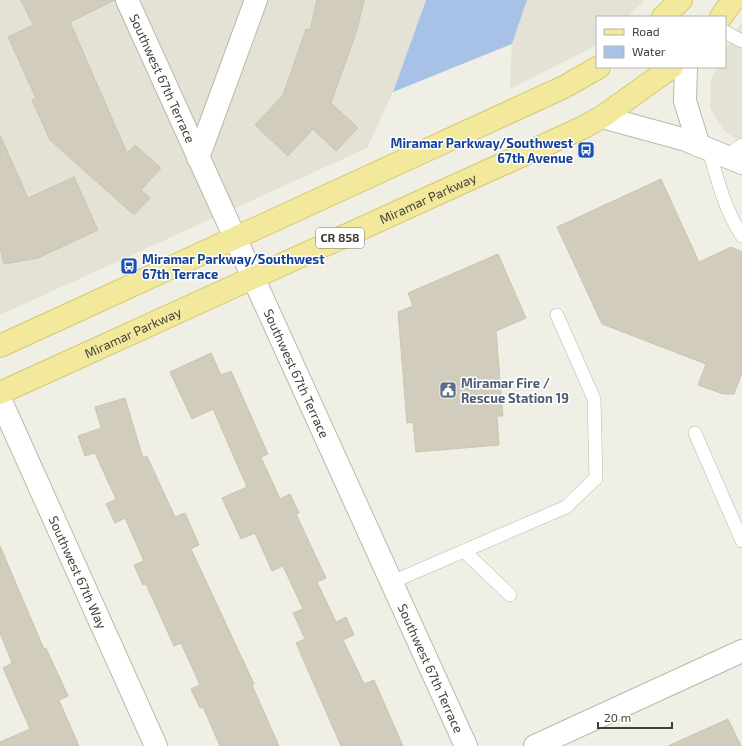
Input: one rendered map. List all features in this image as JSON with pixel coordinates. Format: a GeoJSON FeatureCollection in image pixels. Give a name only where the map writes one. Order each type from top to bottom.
{"type":"FeatureCollection","features":[{"type":"Feature","properties":{"kind":"main road"},"geometry":{"type":"LineString","coordinates":[[665,16],[681,0]]}},
{"type":"Feature","properties":{"kind":"main road"},"geometry":{"type":"LineString","coordinates":[[722,16],[733,0]]}},
{"type":"Feature","properties":{"kind":"main road"},"geometry":{"type":"LineString","coordinates":[[0,346],[564,87],[597,68]]}},
{"type":"Feature","properties":{"kind":"main road","name":"Miramar Parkway"},"geometry":{"type":"LineString","coordinates":[[0,393],[574,131],[602,117],[671,68]]}},
{"type":"Feature","properties":{"kind":"street","name":"Southwest 67th Terrace"},"geometry":{"type":"LineString","coordinates":[[127,0],[466,746]]}},
{"type":"Feature","properties":{"kind":"street"},"geometry":{"type":"LineString","coordinates":[[198,158],[256,0]]}},
{"type":"Feature","properties":{"kind":"street"},"geometry":{"type":"LineString","coordinates":[[686,68],[685,101],[724,152]]}},
{"type":"Feature","properties":{"kind":"street"},"geometry":{"type":"LineString","coordinates":[[602,117],[724,152]]}},
{"type":"Feature","properties":{"kind":"street","name":"Southwest 67th Way"},"geometry":{"type":"LineString","coordinates":[[0,398],[156,746]]}},
{"type":"Feature","properties":{"kind":"street"},"geometry":{"type":"LineString","coordinates":[[535,746],[742,651]]}},
{"type":"Feature","properties":{"kind":"lane"},"geometry":{"type":"LineString","coordinates":[[726,33],[742,41]]}},
{"type":"Feature","properties":{"kind":"lane"},"geometry":{"type":"LineString","coordinates":[[724,152],[720,188],[735,226],[742,236]]}},
{"type":"Feature","properties":{"kind":"lane"},"geometry":{"type":"LineString","coordinates":[[392,582],[566,507],[596,478],[594,399],[557,315]]}},
{"type":"Feature","properties":{"kind":"lane"},"geometry":{"type":"LineString","coordinates":[[695,433],[742,541]]}},
{"type":"Feature","properties":{"kind":"lane"},"geometry":{"type":"LineString","coordinates":[[464,551],[510,594]]}},
{"type":"Feature","properties":{"kind":"shaded area"},"geometry":{"type":"Polygon","coordinates":[[[0,0],[426,0],[393,92],[367,148],[0,315],[0,0]]]}},
{"type":"Feature","properties":{"kind":"shaded area"},"geometry":{"type":"Polygon","coordinates":[[[527,0],[645,0],[628,16],[596,16],[596,46],[510,89],[512,44],[527,0]]]}},
{"type":"Feature","properties":{"kind":"shaded area"},"geometry":{"type":"Polygon","coordinates":[[[742,21],[742,143],[724,131],[710,108],[711,79],[716,68],[726,68],[726,49],[742,21]]]}},
{"type":"Feature","properties":{"kind":"water"},"geometry":{"type":"Polygon","coordinates":[[[426,0],[527,0],[512,44],[393,92],[426,0]]]}},
{"type":"Feature","properties":{"kind":"building"},"geometry":{"type":"Polygon","coordinates":[[[21,0],[115,0],[70,22],[127,153],[135,145],[161,168],[141,190],[150,198],[134,215],[50,140],[32,100],[36,98],[8,37],[33,25],[21,0]]]}},
{"type":"Feature","properties":{"kind":"building"},"geometry":{"type":"Polygon","coordinates":[[[317,0],[364,0],[357,30],[331,103],[358,128],[336,151],[313,129],[288,156],[255,125],[283,95],[306,29],[310,30],[317,0]]]}},
{"type":"Feature","properties":{"kind":"building"},"geometry":{"type":"Polygon","coordinates":[[[0,135],[28,198],[74,177],[98,230],[38,258],[4,264],[0,247],[0,135]]]}},
{"type":"Feature","properties":{"kind":"building"},"geometry":{"type":"Polygon","coordinates":[[[661,179],[699,262],[731,247],[742,252],[742,373],[734,394],[723,394],[698,385],[706,364],[602,324],[557,227],[661,179]]]}},
{"type":"Feature","properties":{"kind":"building"},"geometry":{"type":"Polygon","coordinates":[[[498,254],[526,318],[496,331],[503,416],[497,416],[499,445],[416,452],[413,422],[407,423],[398,312],[413,306],[408,293],[498,254]]]}},
{"type":"Feature","properties":{"kind":"building"},"geometry":{"type":"Polygon","coordinates":[[[211,353],[221,375],[231,371],[268,454],[261,457],[280,499],[290,494],[299,513],[296,514],[326,578],[317,582],[336,622],[346,617],[354,635],[343,640],[364,684],[374,680],[403,746],[341,746],[296,643],[305,639],[293,613],[303,609],[283,566],[272,571],[255,533],[241,539],[222,498],[247,487],[213,409],[192,419],[170,372],[211,353]]]}},
{"type":"Feature","properties":{"kind":"building"},"geometry":{"type":"Polygon","coordinates":[[[125,398],[143,458],[147,456],[175,517],[185,513],[199,545],[191,549],[254,684],[252,685],[279,746],[220,746],[203,707],[200,708],[191,689],[200,685],[181,643],[174,646],[146,584],[143,585],[134,565],[144,561],[125,518],[115,523],[106,504],[116,499],[95,453],[85,456],[78,436],[101,428],[95,407],[125,398]]]}},
{"type":"Feature","properties":{"kind":"building"},"geometry":{"type":"Polygon","coordinates":[[[0,546],[44,649],[46,648],[68,696],[59,700],[79,746],[0,746],[0,742],[30,729],[3,668],[12,663],[0,633],[0,546]]]}},
{"type":"Feature","properties":{"kind":"building"},"geometry":{"type":"Polygon","coordinates":[[[728,719],[741,746],[668,746],[728,719]]]}},
{"type":"Feature","properties":{"kind":"place","name":"Miramar Parkway/Southwest 67th Avenue"},"geometry":{"type":"Point","coordinates":[586,150]}},
{"type":"Feature","properties":{"kind":"place","name":"Miramar Parkway/Southwest 67th Terrace"},"geometry":{"type":"Point","coordinates":[129,266]}},
{"type":"Feature","properties":{"kind":"place","name":"Miramar Fire / Rescue Station 19"},"geometry":{"type":"Point","coordinates":[448,390]}}]}
